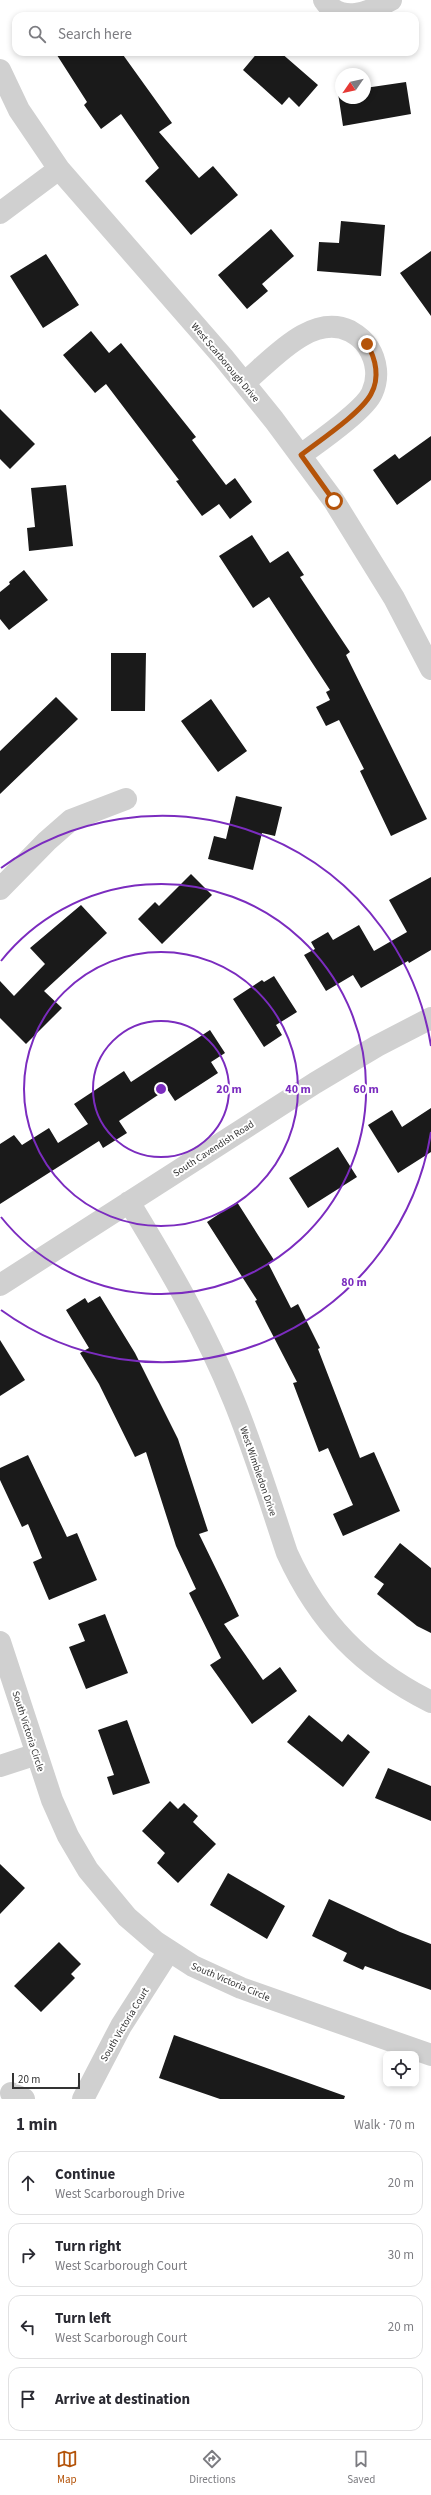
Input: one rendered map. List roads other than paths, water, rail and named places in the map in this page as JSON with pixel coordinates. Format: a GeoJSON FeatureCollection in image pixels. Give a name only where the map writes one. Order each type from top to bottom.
{"type":"FeatureCollection","features":[{"type":"Feature","properties":{"kind":"street"},"geometry":{"type":"LineString","coordinates":[[324,0],[336,11],[340,12]]}},
{"type":"Feature","properties":{"kind":"street"},"geometry":{"type":"LineString","coordinates":[[369,12],[391,0]]}},
{"type":"Feature","properties":{"kind":"street","name":"West Scarborough Drive"},"geometry":{"type":"LineString","coordinates":[[0,70],[19,110],[59,169],[244,383],[301,455],[334,501],[394,598],[431,669]]}},
{"type":"Feature","properties":{"kind":"street"},"geometry":{"type":"LineString","coordinates":[[0,213],[59,169]]}},
{"type":"Feature","properties":{"kind":"street"},"geometry":{"type":"LineString","coordinates":[[244,383],[310,331],[330,327],[343,328],[356,334],[367,344],[376,363],[372,394],[362,406],[301,455]]}},
{"type":"Feature","properties":{"kind":"street"},"geometry":{"type":"LineString","coordinates":[[0,890],[47,841],[71,820],[126,799]]}},
{"type":"Feature","properties":{"kind":"street","name":"South Cavendish Road"},"geometry":{"type":"LineString","coordinates":[[0,1285],[315,1083],[377,1046],[431,1018]]}},
{"type":"Feature","properties":{"kind":"street","name":"West Wimbledon Drive"},"geometry":{"type":"LineString","coordinates":[[129,1202],[172,1271],[214,1355],[234,1400],[287,1553],[297,1575],[325,1620],[358,1655],[382,1674],[431,1702]]}},
{"type":"Feature","properties":{"kind":"street","name":"South Victoria Circle"},"geometry":{"type":"LineString","coordinates":[[0,1642],[52,1800],[68,1836],[88,1870],[127,1917],[168,1951],[193,1966],[241,1988],[431,2055]]}},
{"type":"Feature","properties":{"kind":"street"},"geometry":{"type":"LineString","coordinates":[[0,1766],[37,1754]]}},
{"type":"Feature","properties":{"kind":"street","name":"South Victoria Court"},"geometry":{"type":"LineString","coordinates":[[83,2099],[121,2026],[168,1951]]}}]}
